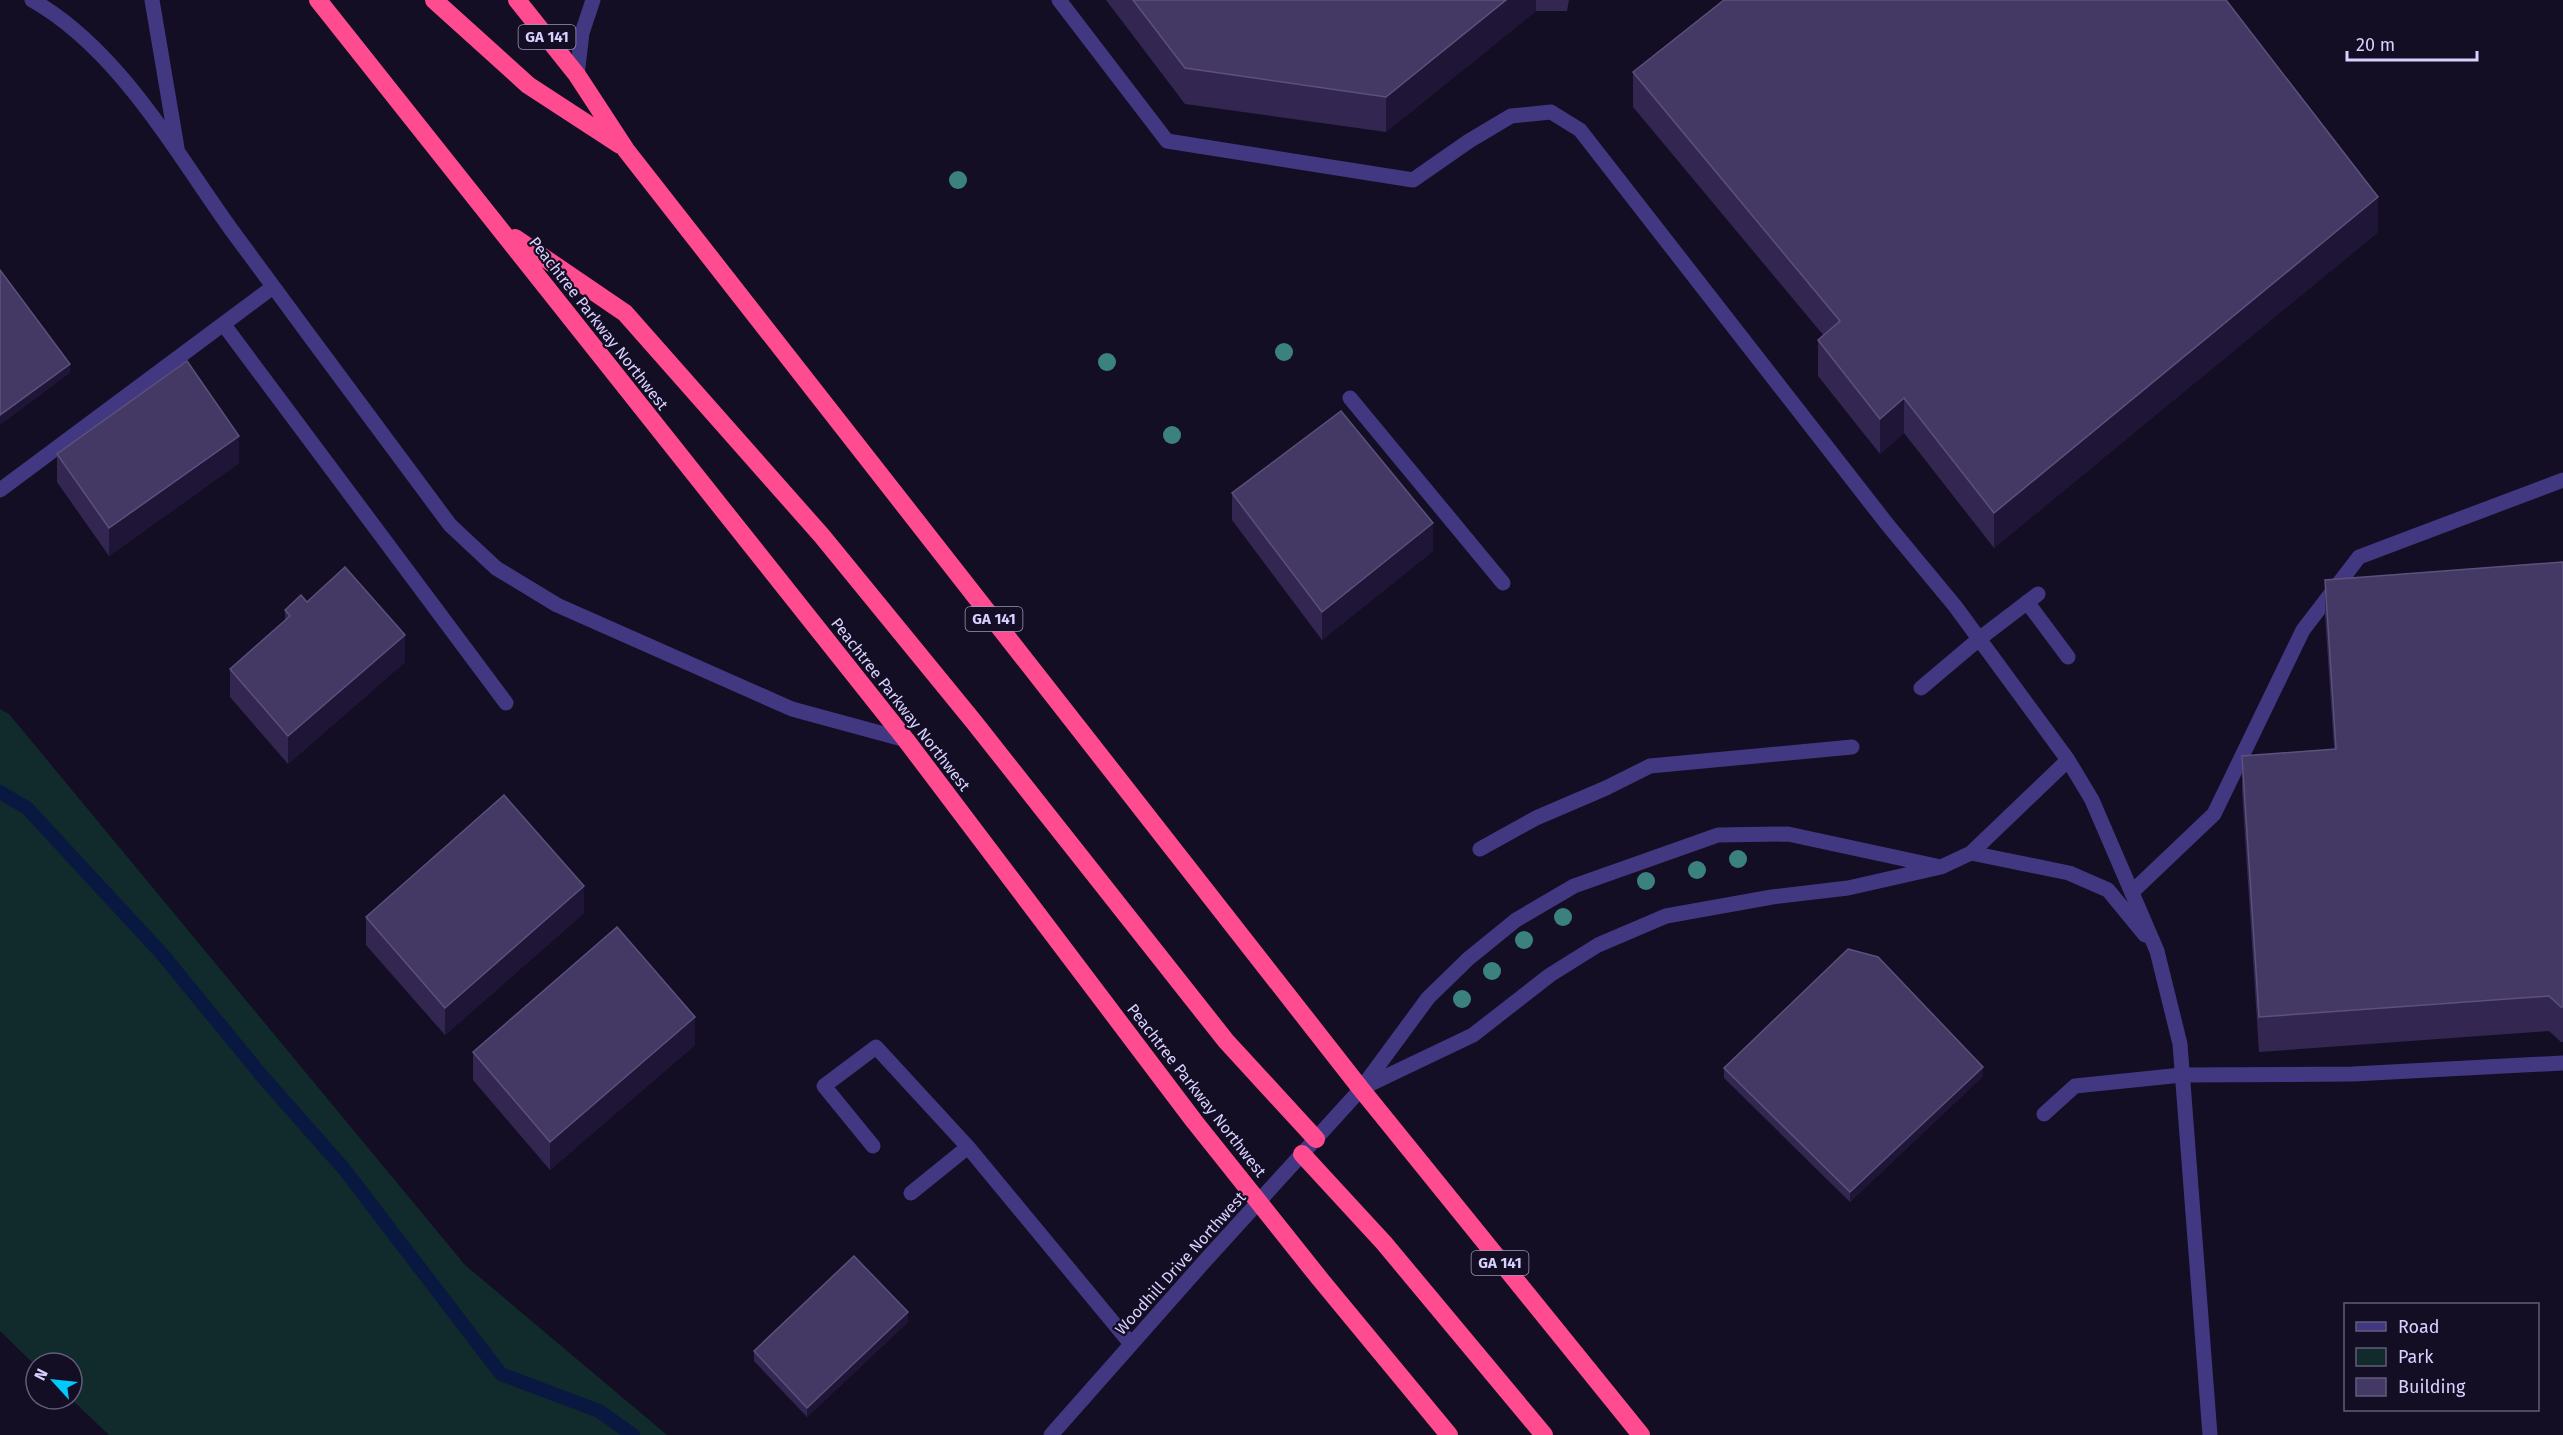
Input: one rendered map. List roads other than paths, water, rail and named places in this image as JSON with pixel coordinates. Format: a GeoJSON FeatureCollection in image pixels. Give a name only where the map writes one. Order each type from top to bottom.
{"type":"FeatureCollection","features":[{"type":"Feature","properties":{"kind":"highway","name":"Peachtree Parkway Northwest"},"geometry":{"type":"LineString","coordinates":[[318,0],[906,740],[1194,1121],[1449,1435]]}},
{"type":"Feature","properties":{"kind":"highway"},"geometry":{"type":"LineString","coordinates":[[434,0],[528,85],[626,150]]}},
{"type":"Feature","properties":{"kind":"highway","name":"GA 141"},"geometry":{"type":"LineString","coordinates":[[517,0],[577,75],[626,150],[1361,1089],[1641,1435]]}},
{"type":"Feature","properties":{"kind":"highway"},"geometry":{"type":"LineString","coordinates":[[499,227],[625,314],[822,536],[1226,1041],[1316,1139]]}},
{"type":"Feature","properties":{"kind":"highway"},"geometry":{"type":"LineString","coordinates":[[1302,1154],[1384,1243],[1544,1435]]}},
{"type":"Feature","properties":{"kind":"street"},"geometry":{"type":"LineString","coordinates":[[32,0],[56,13],[102,54],[177,149],[273,287],[450,525],[496,568],[557,605],[792,709],[906,740]]}},
{"type":"Feature","properties":{"kind":"street"},"geometry":{"type":"LineString","coordinates":[[152,0],[177,149]]}},
{"type":"Feature","properties":{"kind":"street"},"geometry":{"type":"LineString","coordinates":[[577,75],[582,33],[593,0]]}},
{"type":"Feature","properties":{"kind":"street"},"geometry":{"type":"LineString","coordinates":[[1059,0],[1167,141],[1413,180],[1469,141],[1511,116],[1551,112],[1580,130],[1887,524],[1955,606],[2068,760],[2092,800],[2157,951],[2180,1044],[2210,1435]]}},
{"type":"Feature","properties":{"kind":"street"},"geometry":{"type":"LineString","coordinates":[[0,490],[273,287]]}},
{"type":"Feature","properties":{"kind":"street"},"geometry":{"type":"LineString","coordinates":[[224,325],[506,703]]}},
{"type":"Feature","properties":{"kind":"street"},"geometry":{"type":"LineString","coordinates":[[1350,398],[1503,583]]}},
{"type":"Feature","properties":{"kind":"street"},"geometry":{"type":"LineString","coordinates":[[2132,892],[2214,814],[2303,630],[2359,557],[2563,480]]}},
{"type":"Feature","properties":{"kind":"street"},"geometry":{"type":"LineString","coordinates":[[1921,688],[1978,639],[2033,598],[2068,657]]}},
{"type":"Feature","properties":{"kind":"street"},"geometry":{"type":"LineString","coordinates":[[1480,849],[1536,818],[1650,766],[1852,747]]}},
{"type":"Feature","properties":{"kind":"street"},"geometry":{"type":"LineString","coordinates":[[1361,1089],[1473,1035],[1550,975],[1598,945],[1666,916],[1772,897],[1848,888],[1941,867],[1971,853],[2068,760]]}},
{"type":"Feature","properties":{"kind":"street","name":"Woodhill Drive Northwest"},"geometry":{"type":"LineString","coordinates":[[1051,1435],[1361,1089],[1428,998],[1468,959],[1516,920],[1574,886],[1718,835],[1788,834],[1941,867]]}},
{"type":"Feature","properties":{"kind":"street"},"geometry":{"type":"LineString","coordinates":[[1971,853],[2069,873],[2108,890],[2157,951]]}},
{"type":"Feature","properties":{"kind":"street"},"geometry":{"type":"LineString","coordinates":[[873,1146],[824,1086],[876,1047],[968,1147],[1131,1344]]}},
{"type":"Feature","properties":{"kind":"street"},"geometry":{"type":"LineString","coordinates":[[2044,1114],[2075,1086],[2182,1075],[2353,1074],[2563,1063]]}},
{"type":"Feature","properties":{"kind":"street"},"geometry":{"type":"LineString","coordinates":[[911,1193],[968,1147]]}},
{"type":"Feature","properties":{"kind":"waterway"},"geometry":{"type":"LineString","coordinates":[[0,792],[27,808],[162,954],[262,1076],[344,1169],[501,1374],[599,1411],[633,1435]]}}]}
